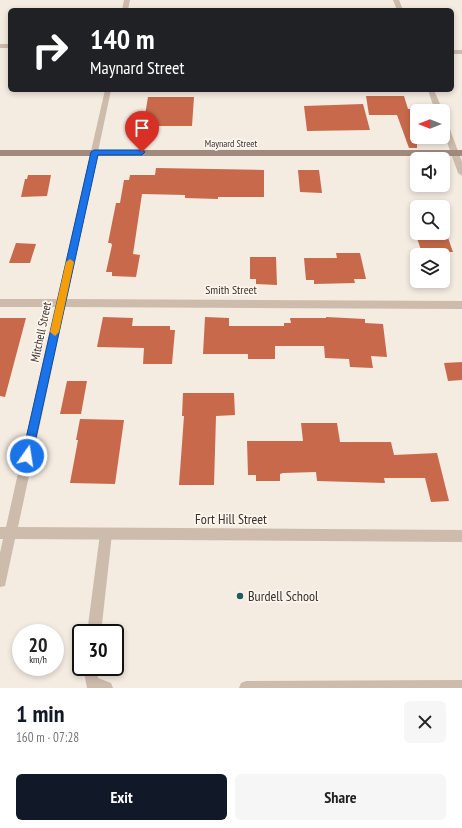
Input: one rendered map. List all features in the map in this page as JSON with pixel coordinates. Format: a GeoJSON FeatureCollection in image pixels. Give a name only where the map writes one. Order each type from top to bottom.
{"type":"FeatureCollection","features":[{"type":"Feature","properties":{"kind":"street","name":"Mitchell Street"},"geometry":{"type":"LineString","coordinates":[[0,581],[5,533],[61,303],[108,92]]}},
{"type":"Feature","properties":{"kind":"street"},"geometry":{"type":"LineString","coordinates":[[432,92],[436,104]]}},
{"type":"Feature","properties":{"kind":"street"},"geometry":{"type":"LineString","coordinates":[[450,136],[458,153],[462,173]]}},
{"type":"Feature","properties":{"kind":"street","name":"Maynard Street"},"geometry":{"type":"LineString","coordinates":[[0,153],[458,153]]}},
{"type":"Feature","properties":{"kind":"street","name":"Smith Street"},"geometry":{"type":"LineString","coordinates":[[0,303],[462,305]]}},
{"type":"Feature","properties":{"kind":"street","name":"Fort Hill Street"},"geometry":{"type":"LineString","coordinates":[[5,533],[462,536]]}},
{"type":"Feature","properties":{"kind":"street"},"geometry":{"type":"LineString","coordinates":[[95,624],[106,534]]}},
{"type":"Feature","properties":{"kind":"street"},"geometry":{"type":"LineString","coordinates":[[91,676],[92,683],[106,688]]}},
{"type":"Feature","properties":{"kind":"street"},"geometry":{"type":"LineString","coordinates":[[246,688],[462,687]]}},
{"type":"Feature","properties":{"kind":"building"},"geometry":{"type":"Polygon","coordinates":[[[366,96],[404,96],[408,109],[410,109],[410,144],[417,144],[417,148],[409,148],[397,115],[369,115],[366,96]]]}},
{"type":"Feature","properties":{"kind":"building"},"geometry":{"type":"Polygon","coordinates":[[[148,97],[194,97],[192,126],[148,126],[149,121],[144,121],[148,97]]]}},
{"type":"Feature","properties":{"kind":"building"},"geometry":{"type":"Polygon","coordinates":[[[363,104],[370,130],[307,131],[304,106],[363,104]]]}},
{"type":"Feature","properties":{"kind":"building"},"geometry":{"type":"Polygon","coordinates":[[[156,168],[264,170],[264,197],[218,197],[218,199],[185,198],[185,195],[142,194],[133,254],[140,255],[136,277],[112,276],[112,272],[106,272],[112,245],[111,243],[108,243],[116,203],[120,203],[124,180],[129,180],[130,175],[155,175],[156,168]]]}},
{"type":"Feature","properties":{"kind":"building"},"geometry":{"type":"Polygon","coordinates":[[[298,170],[319,170],[322,193],[300,192],[298,170]]]}},
{"type":"Feature","properties":{"kind":"building"},"geometry":{"type":"Polygon","coordinates":[[[28,175],[51,175],[47,196],[21,197],[25,179],[27,179],[28,175]]]}},
{"type":"Feature","properties":{"kind":"building"},"geometry":{"type":"Polygon","coordinates":[[[418,240],[449,240],[453,252],[450,252],[450,248],[420,248],[418,240]]]}},
{"type":"Feature","properties":{"kind":"building"},"geometry":{"type":"Polygon","coordinates":[[[16,243],[36,244],[30,263],[9,263],[16,243]]]}},
{"type":"Feature","properties":{"kind":"building"},"geometry":{"type":"Polygon","coordinates":[[[336,253],[360,253],[366,279],[354,279],[355,283],[314,284],[314,280],[306,280],[304,258],[337,258],[336,253]]]}},
{"type":"Feature","properties":{"kind":"building"},"geometry":{"type":"Polygon","coordinates":[[[250,257],[276,257],[277,285],[256,284],[256,279],[250,279],[250,257]]]}},
{"type":"Feature","properties":{"kind":"building"},"geometry":{"type":"Polygon","coordinates":[[[103,317],[133,318],[132,326],[170,326],[170,330],[175,330],[172,364],[143,364],[144,348],[97,347],[103,317]]]}},
{"type":"Feature","properties":{"kind":"building"},"geometry":{"type":"Polygon","coordinates":[[[205,317],[229,318],[229,326],[284,326],[284,323],[291,323],[290,318],[326,317],[365,319],[365,323],[383,324],[387,357],[371,356],[373,368],[350,367],[349,359],[325,358],[324,346],[275,346],[275,359],[248,359],[248,354],[203,354],[205,317]]]}},
{"type":"Feature","properties":{"kind":"building"},"geometry":{"type":"Polygon","coordinates":[[[0,318],[26,318],[5,397],[0,396],[0,318]]]}},
{"type":"Feature","properties":{"kind":"building"},"geometry":{"type":"Polygon","coordinates":[[[462,362],[462,380],[448,381],[444,363],[462,362]]]}},
{"type":"Feature","properties":{"kind":"building"},"geometry":{"type":"Polygon","coordinates":[[[67,381],[87,381],[81,414],[60,414],[67,381]]]}},
{"type":"Feature","properties":{"kind":"building"},"geometry":{"type":"Polygon","coordinates":[[[183,393],[234,393],[235,415],[216,416],[214,485],[179,485],[184,416],[182,416],[183,393]]]}},
{"type":"Feature","properties":{"kind":"building"},"geometry":{"type":"Polygon","coordinates":[[[80,419],[124,420],[115,484],[70,483],[78,440],[76,440],[80,419]]]}},
{"type":"Feature","properties":{"kind":"building"},"geometry":{"type":"Polygon","coordinates":[[[301,423],[337,423],[340,442],[391,442],[394,455],[437,453],[449,501],[431,502],[425,478],[384,478],[385,483],[317,481],[316,472],[283,473],[280,474],[280,481],[256,481],[256,475],[248,475],[247,441],[303,441],[301,423]]]}},
{"type":"Feature","properties":{"kind":"slow traffic"},"geometry":{"type":"LineString","coordinates":[[55,332],[70,262]]}},
{"type":"Feature","properties":{"kind":"place","name":"Burdell School"},"geometry":{"type":"Point","coordinates":[240,596]}},
{"type":"Feature","properties":{"kind":"route"},"geometry":{"type":"LineString","coordinates":[[27,456],[94,152],[142,152]]}}]}
